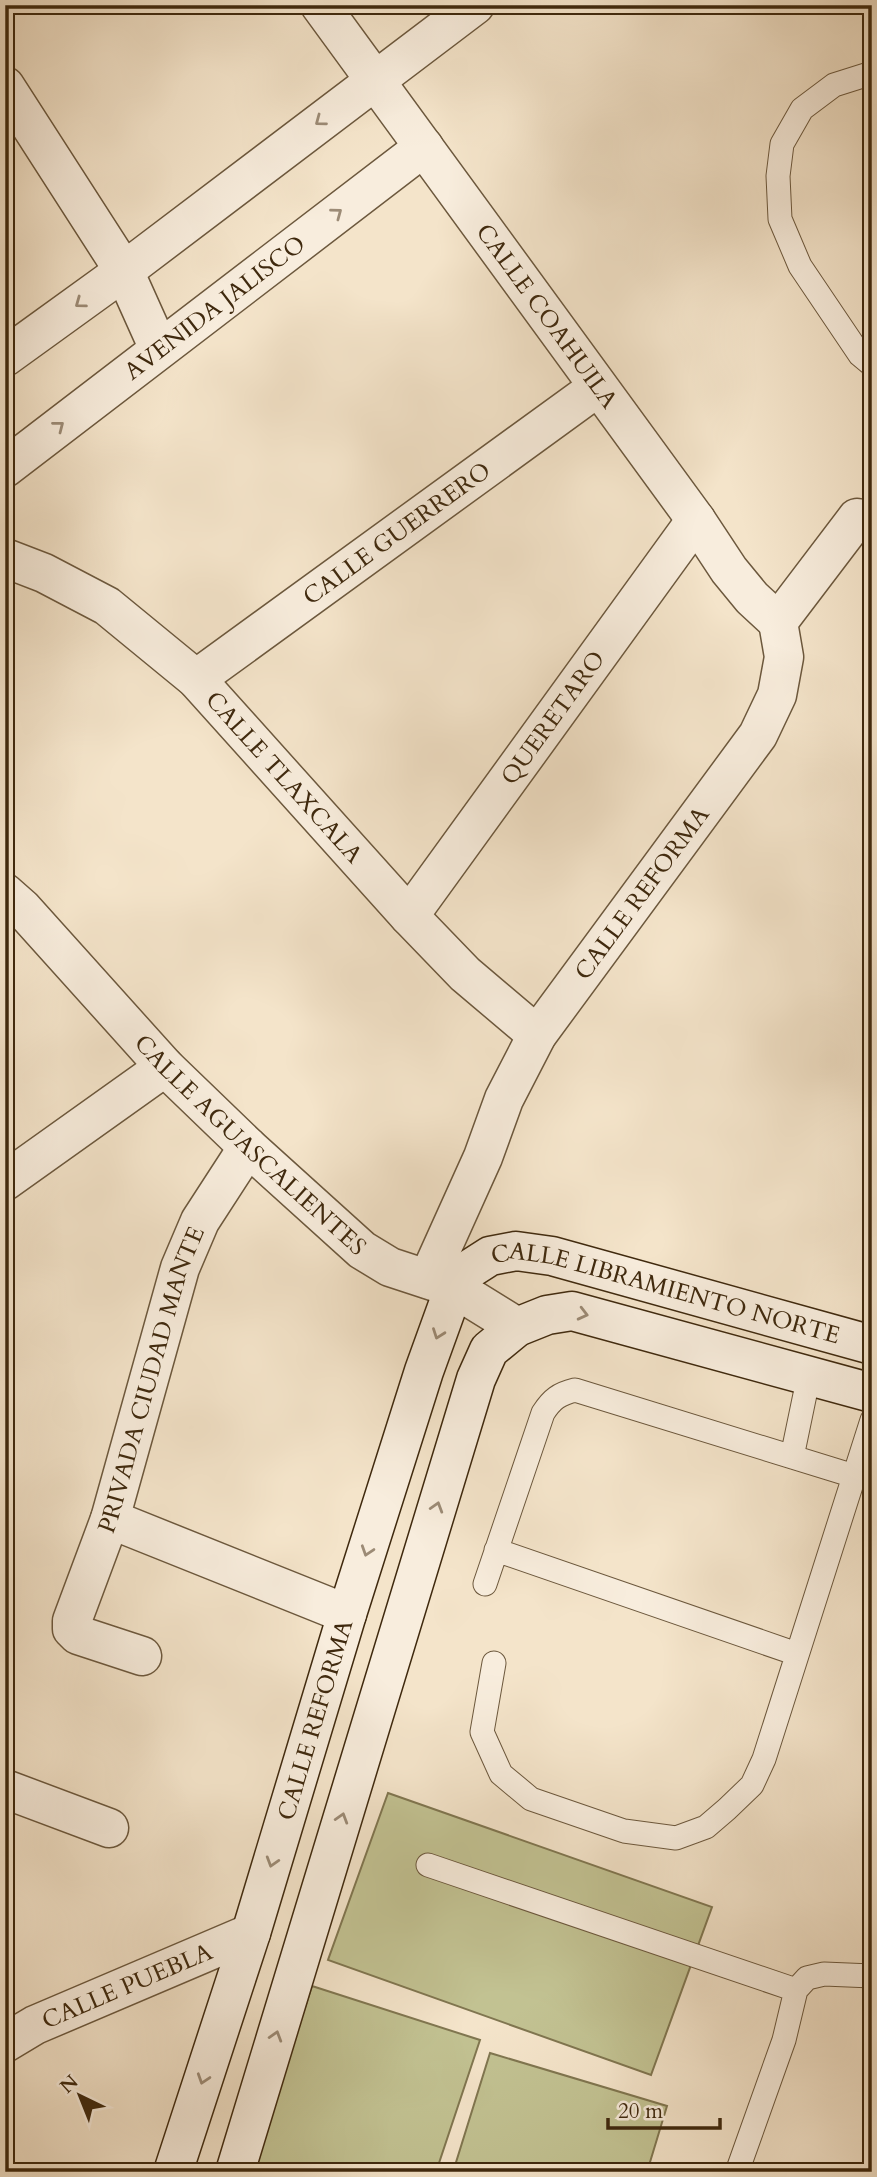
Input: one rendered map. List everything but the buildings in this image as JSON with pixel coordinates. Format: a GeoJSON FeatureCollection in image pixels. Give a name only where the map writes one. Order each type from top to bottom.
{"type":"FeatureCollection","features":[{"type":"Feature","properties":{"kind":"street","name":"CALLE COAHUILA"},"geometry":{"type":"LineString","coordinates":[[320,5],[696,520],[729,570],[752,598],[778,622]]}},
{"type":"Feature","properties":{"kind":"street"},"geometry":{"type":"LineString","coordinates":[[5,357],[124,271],[475,5]]}},
{"type":"Feature","properties":{"kind":"street"},"geometry":{"type":"LineString","coordinates":[[5,86],[124,271],[159,349]]}},
{"type":"Feature","properties":{"kind":"street","name":"AVENIDA JALISCO"},"geometry":{"type":"LineString","coordinates":[[5,468],[424,147]]}},
{"type":"Feature","properties":{"kind":"street","name":"CALLE GUERRERO"},"geometry":{"type":"LineString","coordinates":[[196,679],[598,387]]}},
{"type":"Feature","properties":{"kind":"street"},"geometry":{"type":"LineString","coordinates":[[778,622],[857,518]]}},
{"type":"Feature","properties":{"kind":"street","name":"QUERETARO"},"geometry":{"type":"LineString","coordinates":[[409,915],[696,520]]}},
{"type":"Feature","properties":{"kind":"street","name":"CALLE TLAXCALA"},"geometry":{"type":"LineString","coordinates":[[5,558],[44,573],[107,606],[196,679],[465,974],[537,1035]]}},
{"type":"Feature","properties":{"kind":"street","name":"CALLE REFORMA"},"geometry":{"type":"LineString","coordinates":[[173,2172],[425,1371],[483,1157],[503,1099],[537,1035],[758,735],[777,695],[784,657],[778,622]]}},
{"type":"Feature","properties":{"kind":"street","name":"CALLE AGUASCALIENTES"},"geometry":{"type":"LineString","coordinates":[[13,900],[165,1067],[248,1147],[362,1250],[390,1267],[449,1280],[517,1327]]}},
{"type":"Feature","properties":{"kind":"street"},"geometry":{"type":"LineString","coordinates":[[5,1181],[165,1067]]}},
{"type":"Feature","properties":{"kind":"street","name":"PRIVADA CIUDAD MANTE"},"geometry":{"type":"LineString","coordinates":[[142,1656],[78,1635],[72,1629],[72,1621],[110,1518],[180,1268],[200,1221],[248,1147]]}},
{"type":"Feature","properties":{"kind":"street","name":"CALLE LIBRAMIENTO NORTE"},"geometry":{"type":"LineString","coordinates":[[449,1280],[490,1256],[516,1251],[552,1256],[872,1345]]}},
{"type":"Feature","properties":{"kind":"street","name":"CALLE LIBRAMIENTO NORTE"},"geometry":{"type":"LineString","coordinates":[[517,1327],[547,1315],[572,1311],[872,1393]]}},
{"type":"Feature","properties":{"kind":"street"},"geometry":{"type":"LineString","coordinates":[[235,2172],[476,1379],[489,1350],[517,1327]]}},
{"type":"Feature","properties":{"kind":"street"},"geometry":{"type":"LineString","coordinates":[[110,1518],[347,1614]]}},
{"type":"Feature","properties":{"kind":"street"},"geometry":{"type":"LineString","coordinates":[[5,1789],[109,1828]]}},
{"type":"Feature","properties":{"kind":"street","name":"CALLE PUEBLA"},"geometry":{"type":"LineString","coordinates":[[5,2043],[35,2025],[250,1933]]}},
{"type":"Feature","properties":{"kind":"lane"},"geometry":{"type":"LineString","coordinates":[[872,73],[834,85],[802,109],[782,144],[778,176],[780,219],[800,266],[860,355],[872,365]]}},
{"type":"Feature","properties":{"kind":"lane"},"geometry":{"type":"LineString","coordinates":[[792,1457],[809,1375]]}},
{"type":"Feature","properties":{"kind":"lane"},"geometry":{"type":"LineString","coordinates":[[485,1584],[543,1413],[551,1401],[562,1393],[575,1390],[854,1476]]}},
{"type":"Feature","properties":{"kind":"lane"},"geometry":{"type":"LineString","coordinates":[[494,1663],[482,1732],[501,1774],[531,1799],[624,1831],[676,1838],[706,1827],[752,1785],[764,1759],[872,1420]]}},
{"type":"Feature","properties":{"kind":"lane"},"geometry":{"type":"LineString","coordinates":[[496,1550],[797,1654]]}},
{"type":"Feature","properties":{"kind":"lane"},"geometry":{"type":"LineString","coordinates":[[428,1866],[796,1990]]}},
{"type":"Feature","properties":{"kind":"lane"},"geometry":{"type":"LineString","coordinates":[[737,2172],[784,2040],[796,1990],[807,1978],[824,1974],[872,1976]]}},
{"type":"Feature","properties":{"kind":"green space"},"geometry":{"type":"Polygon","coordinates":[[[388,1793],[712,1907],[651,2075],[328,1960],[388,1793]]]}},
{"type":"Feature","properties":{"kind":"green space"},"geometry":{"type":"Polygon","coordinates":[[[312,1986],[480,2040],[436,2172],[251,2172],[312,1986]]]}},
{"type":"Feature","properties":{"kind":"green space"},"geometry":{"type":"Polygon","coordinates":[[[490,2053],[667,2106],[647,2172],[453,2172],[490,2053]]]}}]}
